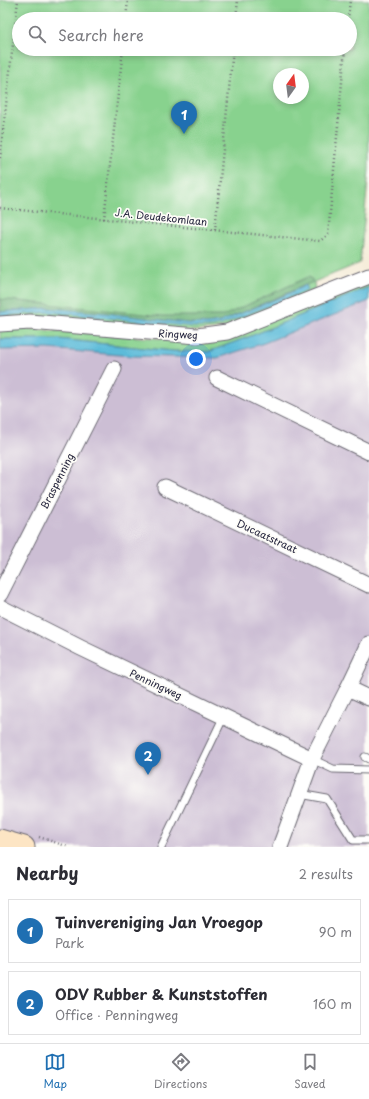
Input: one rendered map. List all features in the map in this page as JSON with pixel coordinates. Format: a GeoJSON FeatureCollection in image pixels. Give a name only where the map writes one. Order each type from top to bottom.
{"type":"FeatureCollection","features":[{"type":"Feature","properties":{"kind":"main road"},"geometry":{"type":"LineString","coordinates":[[0,840],[24,847]]}},
{"type":"Feature","properties":{"kind":"street","name":"Ringweg"},"geometry":{"type":"LineString","coordinates":[[0,324],[30,322],[197,336],[228,332],[369,276]]}},
{"type":"Feature","properties":{"kind":"street","name":"Braspenning"},"geometry":{"type":"LineString","coordinates":[[0,594],[114,369]]}},
{"type":"Feature","properties":{"kind":"street"},"geometry":{"type":"LineString","coordinates":[[217,378],[369,452]]}},
{"type":"Feature","properties":{"kind":"street","name":"Ducaatstraat"},"geometry":{"type":"LineString","coordinates":[[165,487],[369,584]]}},
{"type":"Feature","properties":{"kind":"street","name":"Penningweg"},"geometry":{"type":"LineString","coordinates":[[0,607],[81,648],[312,759]]}},
{"type":"Feature","properties":{"kind":"street"},"geometry":{"type":"LineString","coordinates":[[280,847],[312,759],[369,644]]}},
{"type":"Feature","properties":{"kind":"street"},"geometry":{"type":"LineString","coordinates":[[348,688],[369,698]]}},
{"type":"Feature","properties":{"kind":"lane"},"geometry":{"type":"LineString","coordinates":[[161,847],[224,716]]}},
{"type":"Feature","properties":{"kind":"lane"},"geometry":{"type":"LineString","coordinates":[[312,759],[334,769],[369,770]]}},
{"type":"Feature","properties":{"kind":"lane"},"geometry":{"type":"LineString","coordinates":[[299,794],[327,799],[353,840],[369,840]]}},
{"type":"Feature","properties":{"kind":"path"},"geometry":{"type":"LineString","coordinates":[[17,12],[18,0]]}},
{"type":"Feature","properties":{"kind":"path"},"geometry":{"type":"LineString","coordinates":[[127,12],[128,0]]}},
{"type":"Feature","properties":{"kind":"path"},"geometry":{"type":"LineString","coordinates":[[237,12],[238,0]]}},
{"type":"Feature","properties":{"kind":"path"},"geometry":{"type":"LineString","coordinates":[[349,12],[350,0]]}},
{"type":"Feature","properties":{"kind":"path"},"geometry":{"type":"LineString","coordinates":[[0,158],[12,53]]}},
{"type":"Feature","properties":{"kind":"path"},"geometry":{"type":"LineString","coordinates":[[104,219],[122,56]]}},
{"type":"Feature","properties":{"kind":"path"},"geometry":{"type":"LineString","coordinates":[[215,230],[232,56]]}},
{"type":"Feature","properties":{"kind":"path","name":"J.A. Deudekomlaan"},"geometry":{"type":"LineString","coordinates":[[0,208],[320,241],[328,235],[344,56]]}},
{"type":"Feature","properties":{"kind":"shaded area"},"geometry":{"type":"Polygon","coordinates":[[[369,272],[369,847],[0,847],[0,336],[205,339],[369,272]]]}},
{"type":"Feature","properties":{"kind":"green space"},"geometry":{"type":"Polygon","coordinates":[[[0,0],[369,0],[369,170],[360,263],[314,282],[315,290],[225,328],[195,331],[0,319],[0,316],[50,312],[208,327],[221,325],[265,307],[220,322],[48,308],[0,312],[0,0]]]}},
{"type":"Feature","properties":{"kind":"green space"},"geometry":{"type":"Polygon","coordinates":[[[308,277],[311,278],[313,282],[220,322],[207,324],[48,308],[0,312],[0,299],[163,316],[223,316],[308,277]]]}},
{"type":"Feature","properties":{"kind":"green space"},"geometry":{"type":"Polygon","coordinates":[[[369,281],[369,287],[251,336],[208,352],[173,351],[59,339],[0,339],[0,329],[17,328],[194,341],[369,281]]]}},
{"type":"Feature","properties":{"kind":"water"},"geometry":{"type":"Polygon","coordinates":[[[306,285],[308,290],[221,325],[208,327],[195,327],[50,312],[0,316],[0,312],[48,308],[207,324],[220,322],[306,285]]]}},
{"type":"Feature","properties":{"kind":"water"},"geometry":{"type":"Polygon","coordinates":[[[369,287],[369,301],[264,343],[217,358],[131,356],[48,349],[0,350],[0,339],[59,339],[173,351],[208,352],[251,336],[369,287]]]}},
{"type":"Feature","properties":{"kind":"place","name":"Tuinvereniging Jan Vroegop"},"geometry":{"type":"Point","coordinates":[184,134]}},
{"type":"Feature","properties":{"kind":"place","name":"ODV Rubber & Kunststoffen"},"geometry":{"type":"Point","coordinates":[148,775]}}]}
